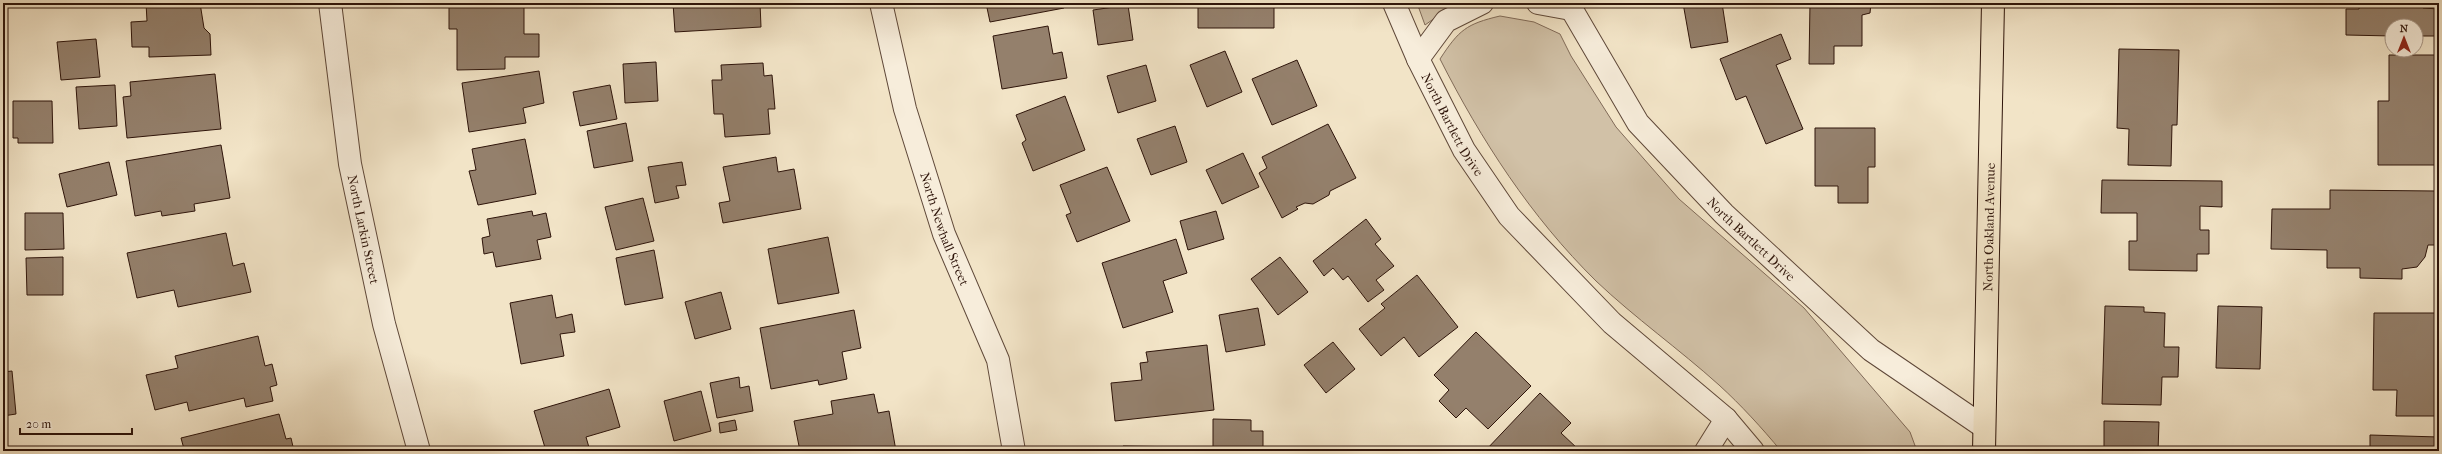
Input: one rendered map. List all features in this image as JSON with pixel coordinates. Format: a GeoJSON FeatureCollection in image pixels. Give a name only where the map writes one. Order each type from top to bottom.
{"type":"FeatureCollection","features":[{"type":"Feature","properties":{"kind":"main road","name":"North Oakland Avenue"},"geometry":{"type":"LineString","coordinates":[[1984,451],[1993,3]]}},
{"type":"Feature","properties":{"kind":"street","name":"North Larkin Street"},"geometry":{"type":"LineString","coordinates":[[330,3],[350,164],[384,324],[419,451]]}},
{"type":"Feature","properties":{"kind":"street","name":"North Newhall Street"},"geometry":{"type":"LineString","coordinates":[[881,3],[905,110],[944,234],[998,360],[1014,451]]}},
{"type":"Feature","properties":{"kind":"street","name":"North Bartlett Drive"},"geometry":{"type":"LineString","coordinates":[[1394,3],[1418,58],[1464,150],[1509,216],[1612,323],[1726,419],[1753,451]]}},
{"type":"Feature","properties":{"kind":"street"},"geometry":{"type":"LineString","coordinates":[[1418,58],[1446,21],[1482,3]]}},
{"type":"Feature","properties":{"kind":"street"},"geometry":{"type":"LineString","coordinates":[[1538,3],[1570,6]]}},
{"type":"Feature","properties":{"kind":"street","name":"North Bartlett Drive"},"geometry":{"type":"LineString","coordinates":[[1570,6],[1638,122],[1724,214],[1871,350],[1984,428]]}},
{"type":"Feature","properties":{"kind":"street"},"geometry":{"type":"LineString","coordinates":[[1706,451],[1726,419]]}},
{"type":"Feature","properties":{"kind":"shaded area"},"geometry":{"type":"Polygon","coordinates":[[[1417,3],[1456,3],[1425,25],[1417,3]]]}},
{"type":"Feature","properties":{"kind":"shaded area"},"geometry":{"type":"Polygon","coordinates":[[[1500,16],[1534,22],[1560,34],[1571,56],[1616,127],[1679,199],[1804,308],[1910,432],[1917,451],[1781,451],[1751,417],[1727,393],[1611,295],[1572,256],[1529,204],[1490,148],[1440,59],[1453,41],[1464,30],[1471,25],[1500,16]]]}},
{"type":"Feature","properties":{"kind":"building"},"geometry":{"type":"Polygon","coordinates":[[[146,3],[200,3],[204,28],[210,34],[211,55],[149,57],[149,47],[132,47],[131,22],[147,21],[146,3]]]}},
{"type":"Feature","properties":{"kind":"building"},"geometry":{"type":"Polygon","coordinates":[[[449,3],[524,3],[524,34],[539,34],[539,57],[505,57],[505,69],[457,70],[457,29],[449,29],[449,3]]]}},
{"type":"Feature","properties":{"kind":"building"},"geometry":{"type":"Polygon","coordinates":[[[673,3],[760,3],[761,27],[675,32],[673,3]]]}},
{"type":"Feature","properties":{"kind":"building"},"geometry":{"type":"Polygon","coordinates":[[[986,3],[1063,3],[1064,8],[990,22],[986,3]]]}},
{"type":"Feature","properties":{"kind":"building"},"geometry":{"type":"Polygon","coordinates":[[[1198,3],[1274,3],[1274,28],[1198,28],[1198,3]]]}},
{"type":"Feature","properties":{"kind":"building"},"geometry":{"type":"Polygon","coordinates":[[[1683,3],[1722,3],[1728,42],[1691,48],[1683,3]]]}},
{"type":"Feature","properties":{"kind":"building"},"geometry":{"type":"Polygon","coordinates":[[[1810,3],[1871,3],[1870,13],[1862,15],[1862,46],[1834,46],[1834,64],[1809,64],[1810,3]]]}},
{"type":"Feature","properties":{"kind":"building"},"geometry":{"type":"Polygon","coordinates":[[[2359,3],[2424,3],[2423,8],[2439,9],[2439,36],[2424,36],[2424,18],[2384,18],[2384,36],[2346,35],[2346,9],[2359,9],[2359,3]]]}},
{"type":"Feature","properties":{"kind":"building"},"geometry":{"type":"Polygon","coordinates":[[[1128,5],[1133,40],[1098,45],[1093,10],[1128,5]]]}},
{"type":"Feature","properties":{"kind":"building"},"geometry":{"type":"Polygon","coordinates":[[[1048,26],[1053,54],[1062,52],[1067,78],[1002,89],[993,36],[1048,26]]]}},
{"type":"Feature","properties":{"kind":"building"},"geometry":{"type":"Polygon","coordinates":[[[1781,34],[1791,59],[1776,65],[1803,129],[1766,144],[1746,96],[1736,100],[1720,59],[1781,34]]]}},
{"type":"Feature","properties":{"kind":"building"},"geometry":{"type":"Polygon","coordinates":[[[96,39],[100,77],[61,80],[57,42],[96,39]]]}},
{"type":"Feature","properties":{"kind":"building"},"geometry":{"type":"Polygon","coordinates":[[[2119,49],[2179,50],[2177,125],[2172,125],[2171,166],[2128,165],[2129,129],[2117,128],[2119,49]]]}},
{"type":"Feature","properties":{"kind":"building"},"geometry":{"type":"Polygon","coordinates":[[[1225,51],[1242,92],[1207,107],[1190,65],[1225,51]]]}},
{"type":"Feature","properties":{"kind":"building"},"geometry":{"type":"Polygon","coordinates":[[[2424,55],[2439,55],[2439,165],[2378,165],[2378,101],[2389,101],[2389,58],[2424,58],[2424,55]]]}},
{"type":"Feature","properties":{"kind":"building"},"geometry":{"type":"Polygon","coordinates":[[[1297,60],[1317,106],[1272,125],[1252,79],[1297,60]]]}},
{"type":"Feature","properties":{"kind":"building"},"geometry":{"type":"Polygon","coordinates":[[[656,62],[658,101],[625,103],[623,64],[656,62]]]}},
{"type":"Feature","properties":{"kind":"building"},"geometry":{"type":"Polygon","coordinates":[[[763,63],[764,76],[772,75],[775,109],[768,109],[770,134],[725,137],[723,114],[714,114],[712,80],[722,80],[721,65],[763,63]]]}},
{"type":"Feature","properties":{"kind":"building"},"geometry":{"type":"Polygon","coordinates":[[[1146,65],[1156,101],[1118,113],[1107,76],[1146,65]]]}},
{"type":"Feature","properties":{"kind":"building"},"geometry":{"type":"Polygon","coordinates":[[[539,71],[544,103],[523,108],[526,123],[469,132],[462,83],[539,71]]]}},
{"type":"Feature","properties":{"kind":"building"},"geometry":{"type":"Polygon","coordinates":[[[215,74],[221,129],[127,138],[123,97],[131,96],[130,82],[215,74]]]}},
{"type":"Feature","properties":{"kind":"building"},"geometry":{"type":"Polygon","coordinates":[[[115,85],[117,126],[79,129],[76,87],[115,85]]]}},
{"type":"Feature","properties":{"kind":"building"},"geometry":{"type":"Polygon","coordinates":[[[610,85],[617,119],[580,126],[573,92],[610,85]]]}},
{"type":"Feature","properties":{"kind":"building"},"geometry":{"type":"Polygon","coordinates":[[[1065,96],[1085,150],[1033,171],[1022,143],[1026,140],[1016,115],[1065,96]]]}},
{"type":"Feature","properties":{"kind":"building"},"geometry":{"type":"Polygon","coordinates":[[[13,101],[52,101],[53,143],[18,143],[18,138],[13,138],[13,101]]]}},
{"type":"Feature","properties":{"kind":"building"},"geometry":{"type":"Polygon","coordinates":[[[626,123],[633,161],[594,168],[587,131],[626,123]]]}},
{"type":"Feature","properties":{"kind":"building"},"geometry":{"type":"Polygon","coordinates":[[[1328,124],[1356,178],[1330,191],[1329,195],[1313,204],[1305,203],[1296,207],[1298,209],[1282,218],[1259,173],[1267,168],[1262,157],[1328,124]]]}},
{"type":"Feature","properties":{"kind":"building"},"geometry":{"type":"Polygon","coordinates":[[[1175,126],[1187,162],[1151,175],[1137,139],[1175,126]]]}},
{"type":"Feature","properties":{"kind":"building"},"geometry":{"type":"Polygon","coordinates":[[[1815,128],[1875,128],[1875,167],[1868,167],[1868,203],[1838,203],[1838,186],[1815,186],[1815,128]]]}},
{"type":"Feature","properties":{"kind":"building"},"geometry":{"type":"Polygon","coordinates":[[[525,139],[536,194],[478,205],[469,171],[476,170],[472,149],[525,139]]]}},
{"type":"Feature","properties":{"kind":"building"},"geometry":{"type":"Polygon","coordinates":[[[221,145],[230,198],[194,204],[195,211],[162,216],[161,211],[135,216],[126,161],[221,145]]]}},
{"type":"Feature","properties":{"kind":"building"},"geometry":{"type":"Polygon","coordinates":[[[1243,153],[1259,187],[1222,204],[1206,170],[1243,153]]]}},
{"type":"Feature","properties":{"kind":"building"},"geometry":{"type":"Polygon","coordinates":[[[776,157],[778,172],[794,169],[801,209],[723,223],[719,203],[730,201],[723,167],[776,157]]]}},
{"type":"Feature","properties":{"kind":"building"},"geometry":{"type":"Polygon","coordinates":[[[109,162],[117,195],[67,207],[59,174],[109,162]]]}},
{"type":"Feature","properties":{"kind":"building"},"geometry":{"type":"Polygon","coordinates":[[[682,162],[686,185],[676,186],[679,198],[655,203],[648,167],[682,162]]]}},
{"type":"Feature","properties":{"kind":"building"},"geometry":{"type":"Polygon","coordinates":[[[1107,167],[1130,221],[1077,242],[1066,215],[1071,213],[1060,185],[1107,167]]]}},
{"type":"Feature","properties":{"kind":"building"},"geometry":{"type":"Polygon","coordinates":[[[2102,180],[2222,181],[2222,207],[2200,206],[2200,230],[2209,230],[2209,254],[2197,254],[2197,271],[2129,270],[2129,241],[2137,241],[2137,213],[2101,213],[2102,180]]]}},
{"type":"Feature","properties":{"kind":"building"},"geometry":{"type":"Polygon","coordinates":[[[2330,190],[2437,191],[2436,245],[2428,245],[2425,257],[2417,267],[2402,269],[2402,279],[2360,278],[2360,268],[2327,268],[2327,250],[2271,249],[2272,209],[2330,209],[2330,190]]]}},
{"type":"Feature","properties":{"kind":"building"},"geometry":{"type":"Polygon","coordinates":[[[643,198],[654,241],[616,250],[605,207],[643,198]]]}},
{"type":"Feature","properties":{"kind":"building"},"geometry":{"type":"Polygon","coordinates":[[[532,211],[533,216],[546,213],[551,237],[537,240],[541,259],[496,267],[493,252],[484,254],[482,238],[490,236],[487,219],[532,211]]]}},
{"type":"Feature","properties":{"kind":"building"},"geometry":{"type":"Polygon","coordinates":[[[1216,211],[1224,239],[1188,250],[1180,221],[1216,211]]]}},
{"type":"Feature","properties":{"kind":"building"},"geometry":{"type":"Polygon","coordinates":[[[25,213],[63,213],[64,249],[25,250],[25,213]]]}},
{"type":"Feature","properties":{"kind":"building"},"geometry":{"type":"Polygon","coordinates":[[[1366,219],[1381,239],[1375,244],[1394,266],[1376,280],[1384,290],[1368,302],[1348,276],[1343,280],[1333,268],[1324,276],[1313,261],[1366,219]]]}},
{"type":"Feature","properties":{"kind":"building"},"geometry":{"type":"Polygon","coordinates":[[[226,233],[233,266],[244,263],[251,292],[178,307],[174,290],[137,298],[127,253],[226,233]]]}},
{"type":"Feature","properties":{"kind":"building"},"geometry":{"type":"Polygon","coordinates":[[[828,237],[839,293],[778,304],[768,249],[828,237]]]}},
{"type":"Feature","properties":{"kind":"building"},"geometry":{"type":"Polygon","coordinates":[[[1176,239],[1187,273],[1163,281],[1173,312],[1123,328],[1102,263],[1176,239]]]}},
{"type":"Feature","properties":{"kind":"building"},"geometry":{"type":"Polygon","coordinates":[[[654,250],[663,298],[625,305],[616,258],[654,250]]]}},
{"type":"Feature","properties":{"kind":"building"},"geometry":{"type":"Polygon","coordinates":[[[63,257],[63,295],[27,295],[26,258],[63,257]]]}},
{"type":"Feature","properties":{"kind":"building"},"geometry":{"type":"Polygon","coordinates":[[[1280,257],[1308,292],[1278,315],[1251,279],[1280,257]]]}},
{"type":"Feature","properties":{"kind":"building"},"geometry":{"type":"Polygon","coordinates":[[[1417,275],[1458,327],[1419,357],[1404,337],[1381,356],[1359,329],[1385,308],[1381,304],[1417,275]]]}},
{"type":"Feature","properties":{"kind":"building"},"geometry":{"type":"Polygon","coordinates":[[[721,292],[731,329],[695,339],[685,302],[721,292]]]}},
{"type":"Feature","properties":{"kind":"building"},"geometry":{"type":"Polygon","coordinates":[[[552,295],[556,318],[572,314],[575,332],[560,334],[564,356],[521,364],[510,303],[552,295]]]}},
{"type":"Feature","properties":{"kind":"building"},"geometry":{"type":"Polygon","coordinates":[[[2105,306],[2144,307],[2144,312],[2165,313],[2164,347],[2179,347],[2178,377],[2162,377],[2161,405],[2102,404],[2105,306]]]}},
{"type":"Feature","properties":{"kind":"building"},"geometry":{"type":"Polygon","coordinates":[[[2218,306],[2262,307],[2260,369],[2216,368],[2218,306]]]}},
{"type":"Feature","properties":{"kind":"building"},"geometry":{"type":"Polygon","coordinates":[[[1258,308],[1265,345],[1226,352],[1219,315],[1258,308]]]}},
{"type":"Feature","properties":{"kind":"building"},"geometry":{"type":"Polygon","coordinates":[[[854,310],[861,348],[842,352],[847,379],[819,385],[818,380],[771,389],[760,328],[854,310]]]}},
{"type":"Feature","properties":{"kind":"building"},"geometry":{"type":"Polygon","coordinates":[[[2374,313],[2439,313],[2439,416],[2396,416],[2397,390],[2373,390],[2374,313]]]}},
{"type":"Feature","properties":{"kind":"building"},"geometry":{"type":"Polygon","coordinates":[[[1476,332],[1531,386],[1488,429],[1466,408],[1456,418],[1439,401],[1449,390],[1434,375],[1476,332]]]}},
{"type":"Feature","properties":{"kind":"building"},"geometry":{"type":"Polygon","coordinates":[[[258,336],[265,366],[272,364],[277,385],[270,387],[273,401],[246,407],[244,398],[189,411],[187,402],[155,410],[146,375],[178,368],[175,356],[258,336]]]}},
{"type":"Feature","properties":{"kind":"building"},"geometry":{"type":"Polygon","coordinates":[[[1333,342],[1355,369],[1326,393],[1304,365],[1333,342]]]}},
{"type":"Feature","properties":{"kind":"building"},"geometry":{"type":"Polygon","coordinates":[[[1207,345],[1214,410],[1115,421],[1111,383],[1142,380],[1140,363],[1148,362],[1146,352],[1207,345]]]}},
{"type":"Feature","properties":{"kind":"building"},"geometry":{"type":"Polygon","coordinates":[[[12,371],[16,414],[3,416],[3,372],[12,371]]]}},
{"type":"Feature","properties":{"kind":"building"},"geometry":{"type":"Polygon","coordinates":[[[739,377],[740,388],[749,386],[753,411],[717,418],[710,383],[739,377]]]}},
{"type":"Feature","properties":{"kind":"building"},"geometry":{"type":"Polygon","coordinates":[[[609,389],[620,427],[586,437],[590,451],[546,451],[534,411],[609,389]]]}},
{"type":"Feature","properties":{"kind":"building"},"geometry":{"type":"Polygon","coordinates":[[[701,391],[711,431],[674,441],[664,401],[701,391]]]}},
{"type":"Feature","properties":{"kind":"building"},"geometry":{"type":"Polygon","coordinates":[[[1540,393],[1571,423],[1561,433],[1578,449],[1577,451],[1485,451],[1540,393]]]}},
{"type":"Feature","properties":{"kind":"building"},"geometry":{"type":"Polygon","coordinates":[[[874,394],[878,413],[889,411],[896,451],[800,451],[794,421],[833,414],[831,401],[874,394]]]}},
{"type":"Feature","properties":{"kind":"building"},"geometry":{"type":"Polygon","coordinates":[[[279,414],[286,439],[291,438],[294,451],[176,451],[184,449],[181,438],[279,414]]]}},
{"type":"Feature","properties":{"kind":"building"},"geometry":{"type":"Polygon","coordinates":[[[1213,419],[1251,420],[1251,431],[1263,431],[1263,451],[1213,451],[1213,419]]]}},
{"type":"Feature","properties":{"kind":"building"},"geometry":{"type":"Polygon","coordinates":[[[735,420],[737,430],[720,433],[719,423],[735,420]]]}},
{"type":"Feature","properties":{"kind":"building"},"geometry":{"type":"Polygon","coordinates":[[[2104,421],[2159,422],[2158,451],[2104,451],[2104,421]]]}},
{"type":"Feature","properties":{"kind":"building"},"geometry":{"type":"Polygon","coordinates":[[[2370,435],[2439,437],[2439,451],[2370,451],[2370,435]]]}},
{"type":"Feature","properties":{"kind":"building"},"geometry":{"type":"Polygon","coordinates":[[[1123,446],[1189,447],[1189,451],[1123,451],[1123,446]]]}}]}
